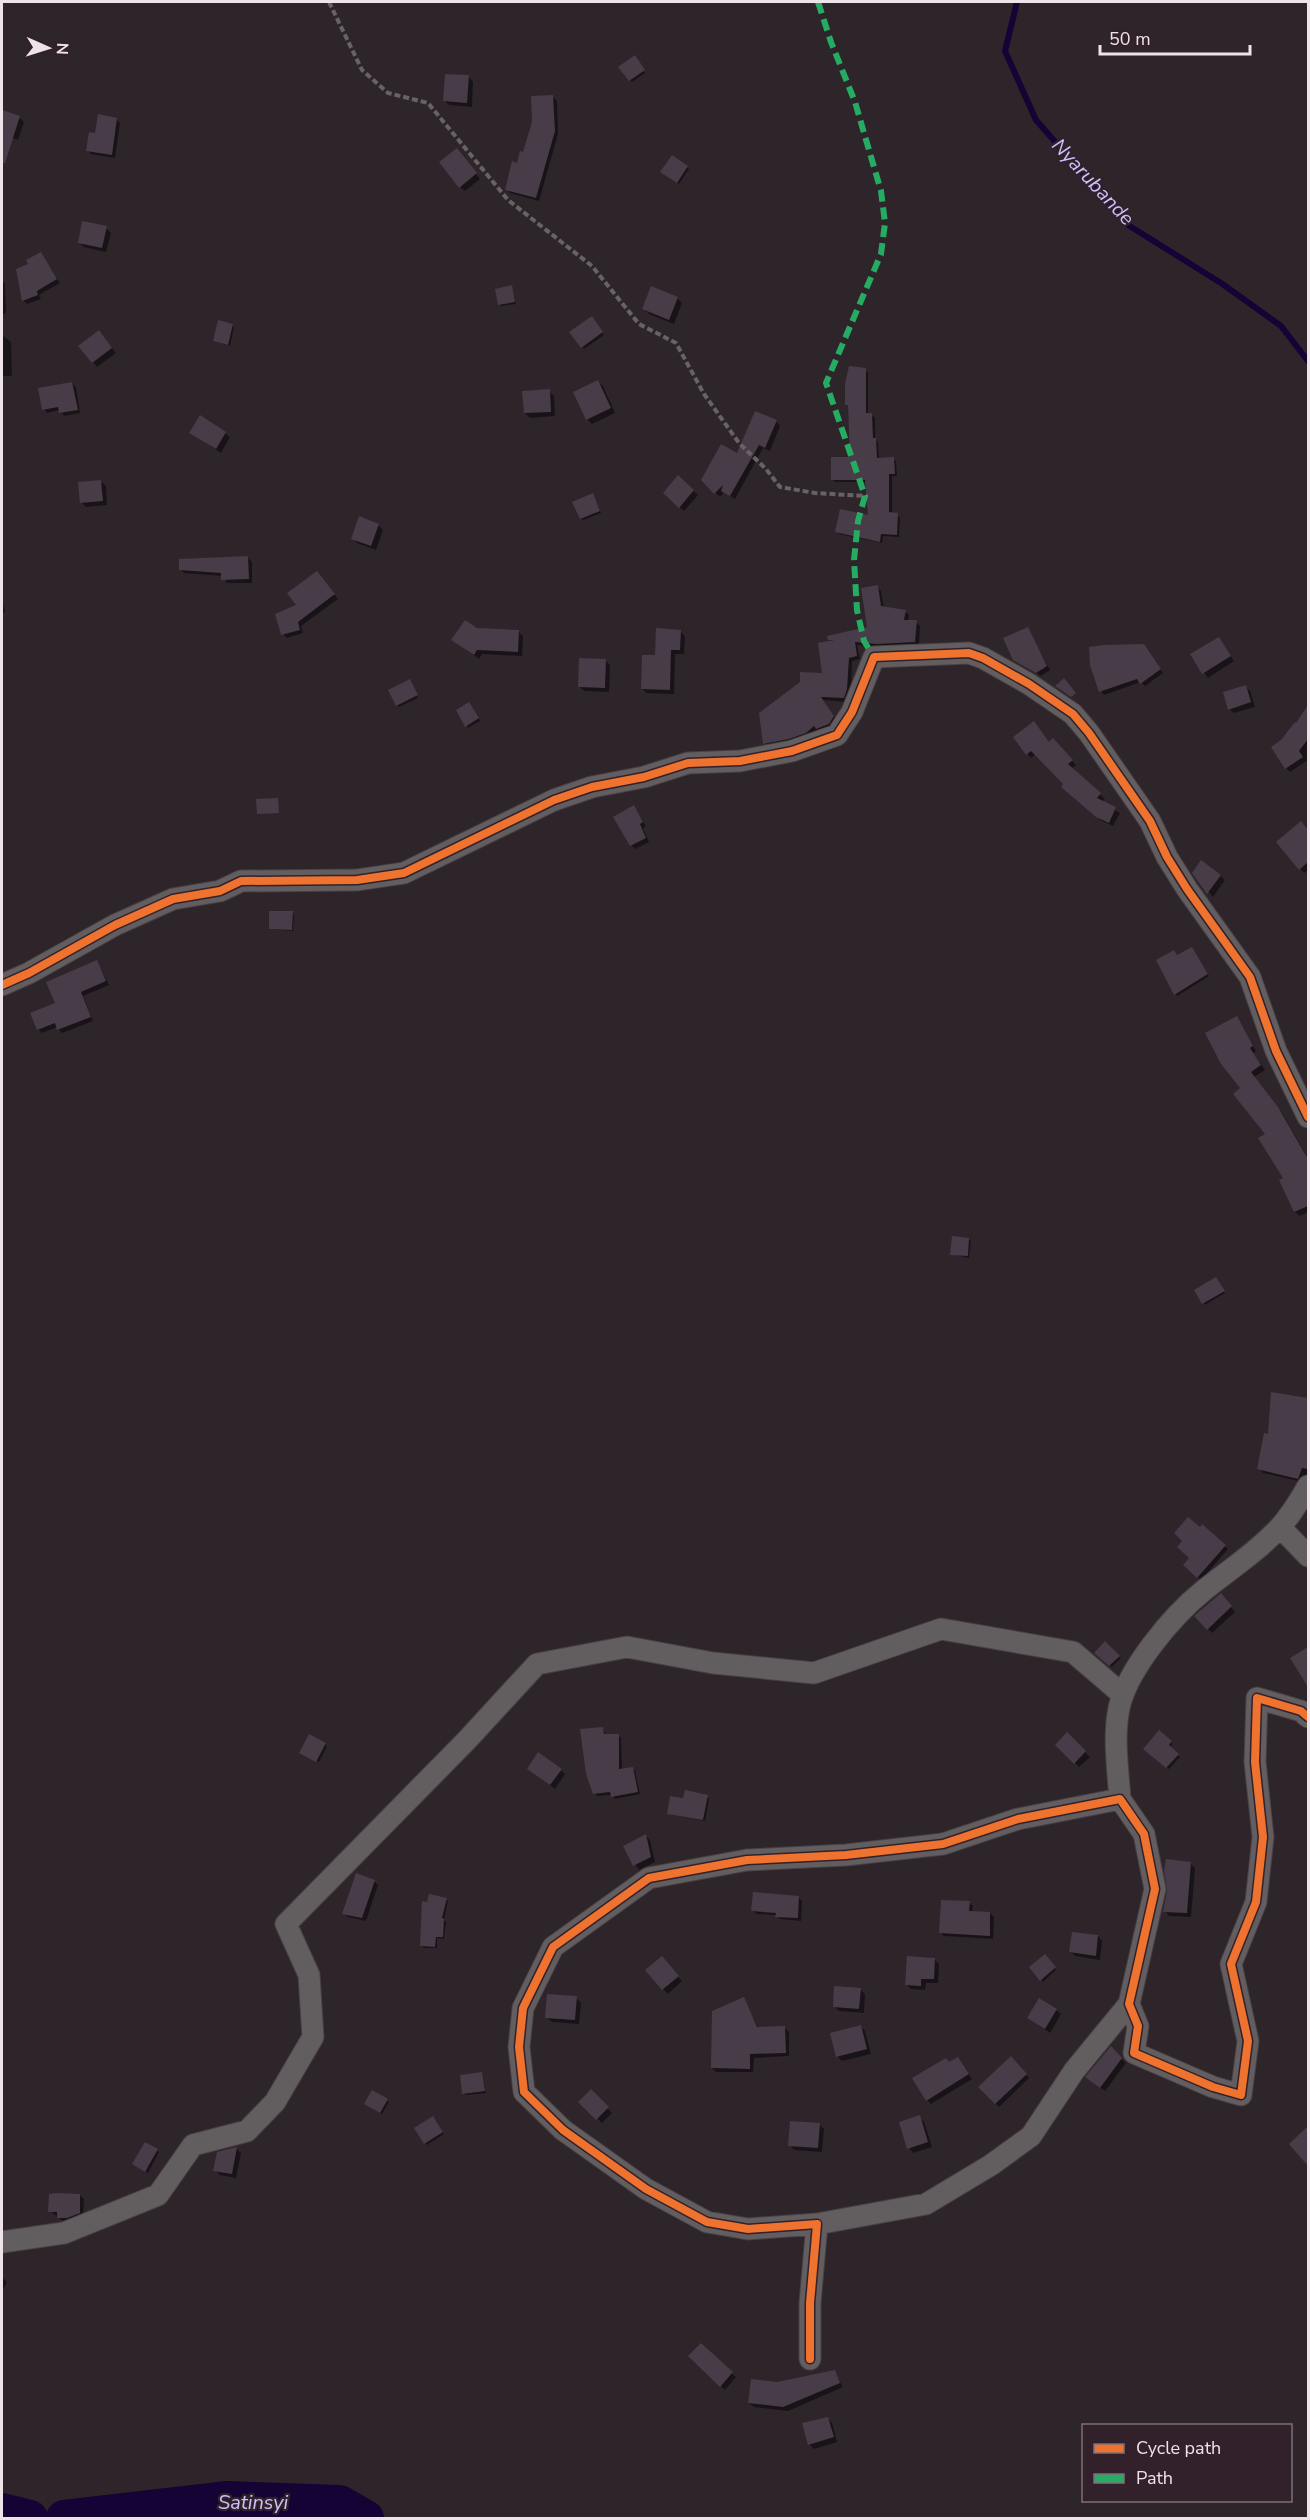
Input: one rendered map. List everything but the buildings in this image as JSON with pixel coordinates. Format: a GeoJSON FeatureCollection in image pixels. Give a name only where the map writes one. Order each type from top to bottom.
{"type":"FeatureCollection","features":[{"type":"Feature","properties":{"kind":"street"},"geometry":{"type":"LineString","coordinates":[[2,985],[29,973],[115,925],[173,898],[220,891],[241,881],[357,880],[404,873],[554,800],[592,787],[644,777],[688,763],[740,761],[792,752],[837,735],[852,712],[874,657],[969,653],[983,658],[1029,684],[1074,714],[1089,733],[1150,821],[1167,857],[1187,889],[1250,977],[1276,1051],[1308,1117]]}},
{"type":"Feature","properties":{"kind":"street"},"geometry":{"type":"LineString","coordinates":[[1120,1799],[1018,1819],[943,1844],[846,1855],[747,1860],[649,1878],[553,1947],[523,2008],[519,2046],[524,2092],[563,2130],[646,2189],[707,2222],[748,2229],[817,2224],[926,2204],[999,2160],[1031,2136],[1074,2071],[1129,2004],[1155,1889],[1144,1834],[1120,1799],[1117,1735],[1119,1709],[1123,1695],[1134,1671],[1177,1616],[1203,1591],[1250,1556],[1280,1527],[1308,1486]]}},
{"type":"Feature","properties":{"kind":"street"},"geometry":{"type":"LineString","coordinates":[[1280,1527],[1308,1556]]}},
{"type":"Feature","properties":{"kind":"street"},"geometry":{"type":"LineString","coordinates":[[2,2241],[64,2233],[158,2195],[193,2145],[247,2131],[275,2102],[313,2037],[309,1976],[286,1924],[467,1740],[537,1664],[627,1647],[713,1663],[814,1673],[941,1629],[1073,1652],[1123,1695]]}},
{"type":"Feature","properties":{"kind":"street"},"geometry":{"type":"LineString","coordinates":[[1129,2004],[1138,2026],[1134,2053],[1213,2087],[1240,2095],[1248,2041],[1232,1964],[1256,1902],[1263,1837],[1255,1762],[1257,1698],[1301,1711],[1308,1717]]}},
{"type":"Feature","properties":{"kind":"street"},"geometry":{"type":"LineString","coordinates":[[810,2359],[810,2303],[817,2224]]}},
{"type":"Feature","properties":{"kind":"path"},"geometry":{"type":"LineString","coordinates":[[329,2],[362,70],[388,93],[428,103],[508,200],[592,266],[639,324],[676,343],[704,394],[739,443],[766,469],[780,487],[814,494],[865,496]]}},
{"type":"Feature","properties":{"kind":"waterway","name":"Nyarubande"},"geometry":{"type":"LineString","coordinates":[[1017,2],[1005,51],[1036,120],[1128,225],[1221,283],[1281,326],[1308,361]]}},
{"type":"Feature","properties":{"kind":"waterway","name":"Satinsyi"},"geometry":{"type":"LineString","coordinates":[[64,2518],[228,2499],[340,2503],[366,2518]]}},
{"type":"Feature","properties":{"kind":"waterway","name":"Satinsyi"},"geometry":{"type":"LineString","coordinates":[[2,2511],[30,2518]]}},
{"type":"Feature","properties":{"kind":"marked path"},"geometry":{"type":"LineString","coordinates":[[818,2],[855,102],[881,191],[885,223],[881,254],[826,383],[865,496],[858,521],[854,560],[857,610],[864,641],[874,657]]}},
{"type":"Feature","properties":{"kind":"cycle path"},"geometry":{"type":"LineString","coordinates":[[2,985],[29,973],[115,925],[173,899],[220,891],[241,881],[357,880],[404,873],[554,800],[592,787],[644,777],[688,763],[740,761],[792,751],[837,735],[852,712],[874,657],[969,653],[983,658],[1029,684],[1073,714],[1089,733],[1150,821],[1167,857],[1187,889],[1250,977],[1276,1051],[1308,1117]]}},
{"type":"Feature","properties":{"kind":"cycle path"},"geometry":{"type":"LineString","coordinates":[[810,2359],[810,2303],[817,2224],[748,2229],[707,2222],[646,2189],[563,2130],[524,2092],[519,2047],[523,2008],[553,1947],[649,1878],[747,1860],[846,1855],[943,1844],[1018,1819],[1120,1799],[1144,1834],[1155,1889],[1129,2004],[1138,2026],[1134,2053],[1213,2087],[1241,2095],[1248,2041],[1231,1964],[1256,1902],[1263,1837],[1255,1762],[1257,1698],[1301,1711],[1308,1717]]}}]}
